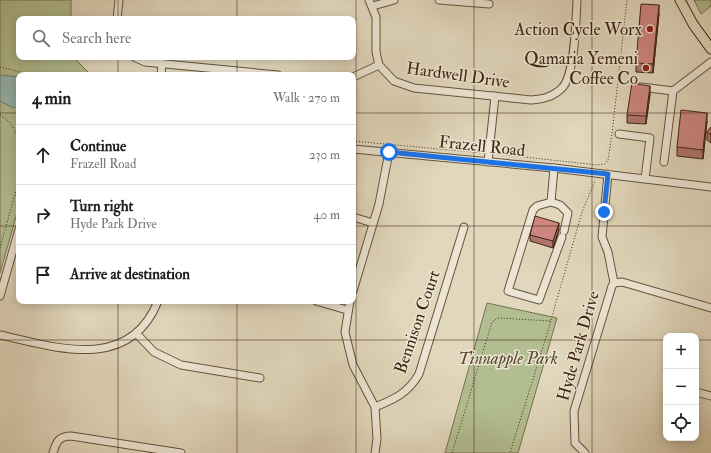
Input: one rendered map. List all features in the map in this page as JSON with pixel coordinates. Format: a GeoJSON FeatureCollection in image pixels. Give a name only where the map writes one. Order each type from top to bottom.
{"type":"FeatureCollection","features":[{"type":"Feature","properties":{"kind":"main road"},"geometry":{"type":"LineString","coordinates":[[680,0],[693,24],[711,49]]}},
{"type":"Feature","properties":{"kind":"street"},"geometry":{"type":"LineString","coordinates":[[117,16],[119,0]]}},
{"type":"Feature","properties":{"kind":"street"},"geometry":{"type":"LineString","coordinates":[[356,76],[379,65],[376,52],[376,17],[371,3],[394,0]]}},
{"type":"Feature","properties":{"kind":"street"},"geometry":{"type":"LineString","coordinates":[[439,0],[489,4]]}},
{"type":"Feature","properties":{"kind":"street","name":"Hardwell Drive"},"geometry":{"type":"LineString","coordinates":[[379,65],[394,81],[403,85],[531,100],[545,98],[558,92],[563,87],[569,75],[578,0]]}},
{"type":"Feature","properties":{"kind":"street"},"geometry":{"type":"LineString","coordinates":[[141,60],[162,64],[246,72]]}},
{"type":"Feature","properties":{"kind":"street"},"geometry":{"type":"LineString","coordinates":[[636,86],[673,91],[711,62]]}},
{"type":"Feature","properties":{"kind":"street"},"geometry":{"type":"LineString","coordinates":[[161,72],[162,64]]}},
{"type":"Feature","properties":{"kind":"street"},"geometry":{"type":"LineString","coordinates":[[664,162],[673,91]]}},
{"type":"Feature","properties":{"kind":"street"},"geometry":{"type":"LineString","coordinates":[[488,162],[495,96]]}},
{"type":"Feature","properties":{"kind":"street"},"geometry":{"type":"LineString","coordinates":[[619,134],[650,138],[645,179]]}},
{"type":"Feature","properties":{"kind":"street","name":"Frazell Road"},"geometry":{"type":"LineString","coordinates":[[356,149],[554,168],[711,187]]}},
{"type":"Feature","properties":{"kind":"street"},"geometry":{"type":"LineString","coordinates":[[356,281],[382,191],[389,152]]}},
{"type":"Feature","properties":{"kind":"street"},"geometry":{"type":"LineString","coordinates":[[551,202],[554,168]]}},
{"type":"Feature","properties":{"kind":"street","name":"Hyde Park Drive"},"geometry":{"type":"LineString","coordinates":[[584,453],[575,443],[574,411],[614,283],[608,252],[602,237],[608,174]]}},
{"type":"Feature","properties":{"kind":"street"},"geometry":{"type":"LineString","coordinates":[[551,202],[560,205],[568,213],[563,234],[539,300],[508,291],[533,210],[537,206],[551,202]]}},
{"type":"Feature","properties":{"kind":"street"},"geometry":{"type":"LineString","coordinates":[[356,218],[373,223]]}},
{"type":"Feature","properties":{"kind":"street","name":"Bennison Court"},"geometry":{"type":"LineString","coordinates":[[375,407],[403,394],[419,374],[464,226]]}},
{"type":"Feature","properties":{"kind":"street"},"geometry":{"type":"LineString","coordinates":[[0,296],[16,240]]}},
{"type":"Feature","properties":{"kind":"street"},"geometry":{"type":"LineString","coordinates":[[614,283],[622,282],[711,308]]}},
{"type":"Feature","properties":{"kind":"street"},"geometry":{"type":"LineString","coordinates":[[0,335],[68,348],[98,350],[115,346],[136,333],[150,317],[156,304]]}},
{"type":"Feature","properties":{"kind":"street"},"geometry":{"type":"LineString","coordinates":[[326,304],[347,310]]}},
{"type":"Feature","properties":{"kind":"street"},"geometry":{"type":"LineString","coordinates":[[349,304],[345,332],[353,365],[375,407],[377,439],[375,453]]}},
{"type":"Feature","properties":{"kind":"street"},"geometry":{"type":"LineString","coordinates":[[136,333],[154,352],[182,366],[260,378]]}},
{"type":"Feature","properties":{"kind":"street"},"geometry":{"type":"LineString","coordinates":[[699,393],[711,396]]}},
{"type":"Feature","properties":{"kind":"street"},"geometry":{"type":"LineString","coordinates":[[53,453],[58,440],[64,436],[181,453]]}},
{"type":"Feature","properties":{"kind":"path"},"geometry":{"type":"LineString","coordinates":[[608,160],[627,0]]}},
{"type":"Feature","properties":{"kind":"path"},"geometry":{"type":"LineString","coordinates":[[0,67],[21,72]]}},
{"type":"Feature","properties":{"kind":"path"},"geometry":{"type":"LineString","coordinates":[[0,115],[12,124],[16,133]]}},
{"type":"Feature","properties":{"kind":"path"},"geometry":{"type":"LineString","coordinates":[[510,453],[551,321],[582,212],[595,181]]}},
{"type":"Feature","properties":{"kind":"path"},"geometry":{"type":"LineString","coordinates":[[0,248],[16,191]]}},
{"type":"Feature","properties":{"kind":"path"},"geometry":{"type":"LineString","coordinates":[[452,453],[492,322],[498,318],[551,321]]}},
{"type":"Feature","properties":{"kind":"green space"},"geometry":{"type":"Polygon","coordinates":[[[0,0],[71,0],[71,16],[16,16],[16,60],[76,60],[88,72],[16,72],[16,217],[0,273],[0,0]]]}},
{"type":"Feature","properties":{"kind":"green space"},"geometry":{"type":"Polygon","coordinates":[[[694,0],[711,0],[711,6],[701,14],[694,0]]]}},
{"type":"Feature","properties":{"kind":"green space","name":"Tinnapple Park"},"geometry":{"type":"Polygon","coordinates":[[[487,303],[557,318],[518,453],[445,453],[487,303]]]}},
{"type":"Feature","properties":{"kind":"water"},"geometry":{"type":"Polygon","coordinates":[[[0,75],[16,77],[16,106],[13,108],[0,101],[0,75]]]}},
{"type":"Feature","properties":{"kind":"building"},"geometry":{"type":"Polygon","coordinates":[[[641,4],[659,5],[653,64],[636,63],[641,4]]]}},
{"type":"Feature","properties":{"kind":"building"},"geometry":{"type":"Polygon","coordinates":[[[632,83],[650,86],[646,116],[627,115],[632,83]]]}},
{"type":"Feature","properties":{"kind":"building"},"geometry":{"type":"Polygon","coordinates":[[[681,110],[707,113],[703,150],[677,147],[681,110]]]}},
{"type":"Feature","properties":{"kind":"building"},"geometry":{"type":"Polygon","coordinates":[[[711,127],[711,135],[707,132],[711,127]]]}},
{"type":"Feature","properties":{"kind":"building"},"geometry":{"type":"Polygon","coordinates":[[[535,216],[559,223],[553,241],[530,235],[535,216]]]}},
{"type":"Feature","properties":{"kind":"place","name":"Action Cycle Worx"},"geometry":{"type":"Point","coordinates":[650,29]}},
{"type":"Feature","properties":{"kind":"place","name":"Qamaria Yemeni Coffee Co"},"geometry":{"type":"Point","coordinates":[646,68]}},
{"type":"Feature","properties":{"kind":"route"},"geometry":{"type":"LineString","coordinates":[[389,152],[608,174],[604,212]]}}]}
